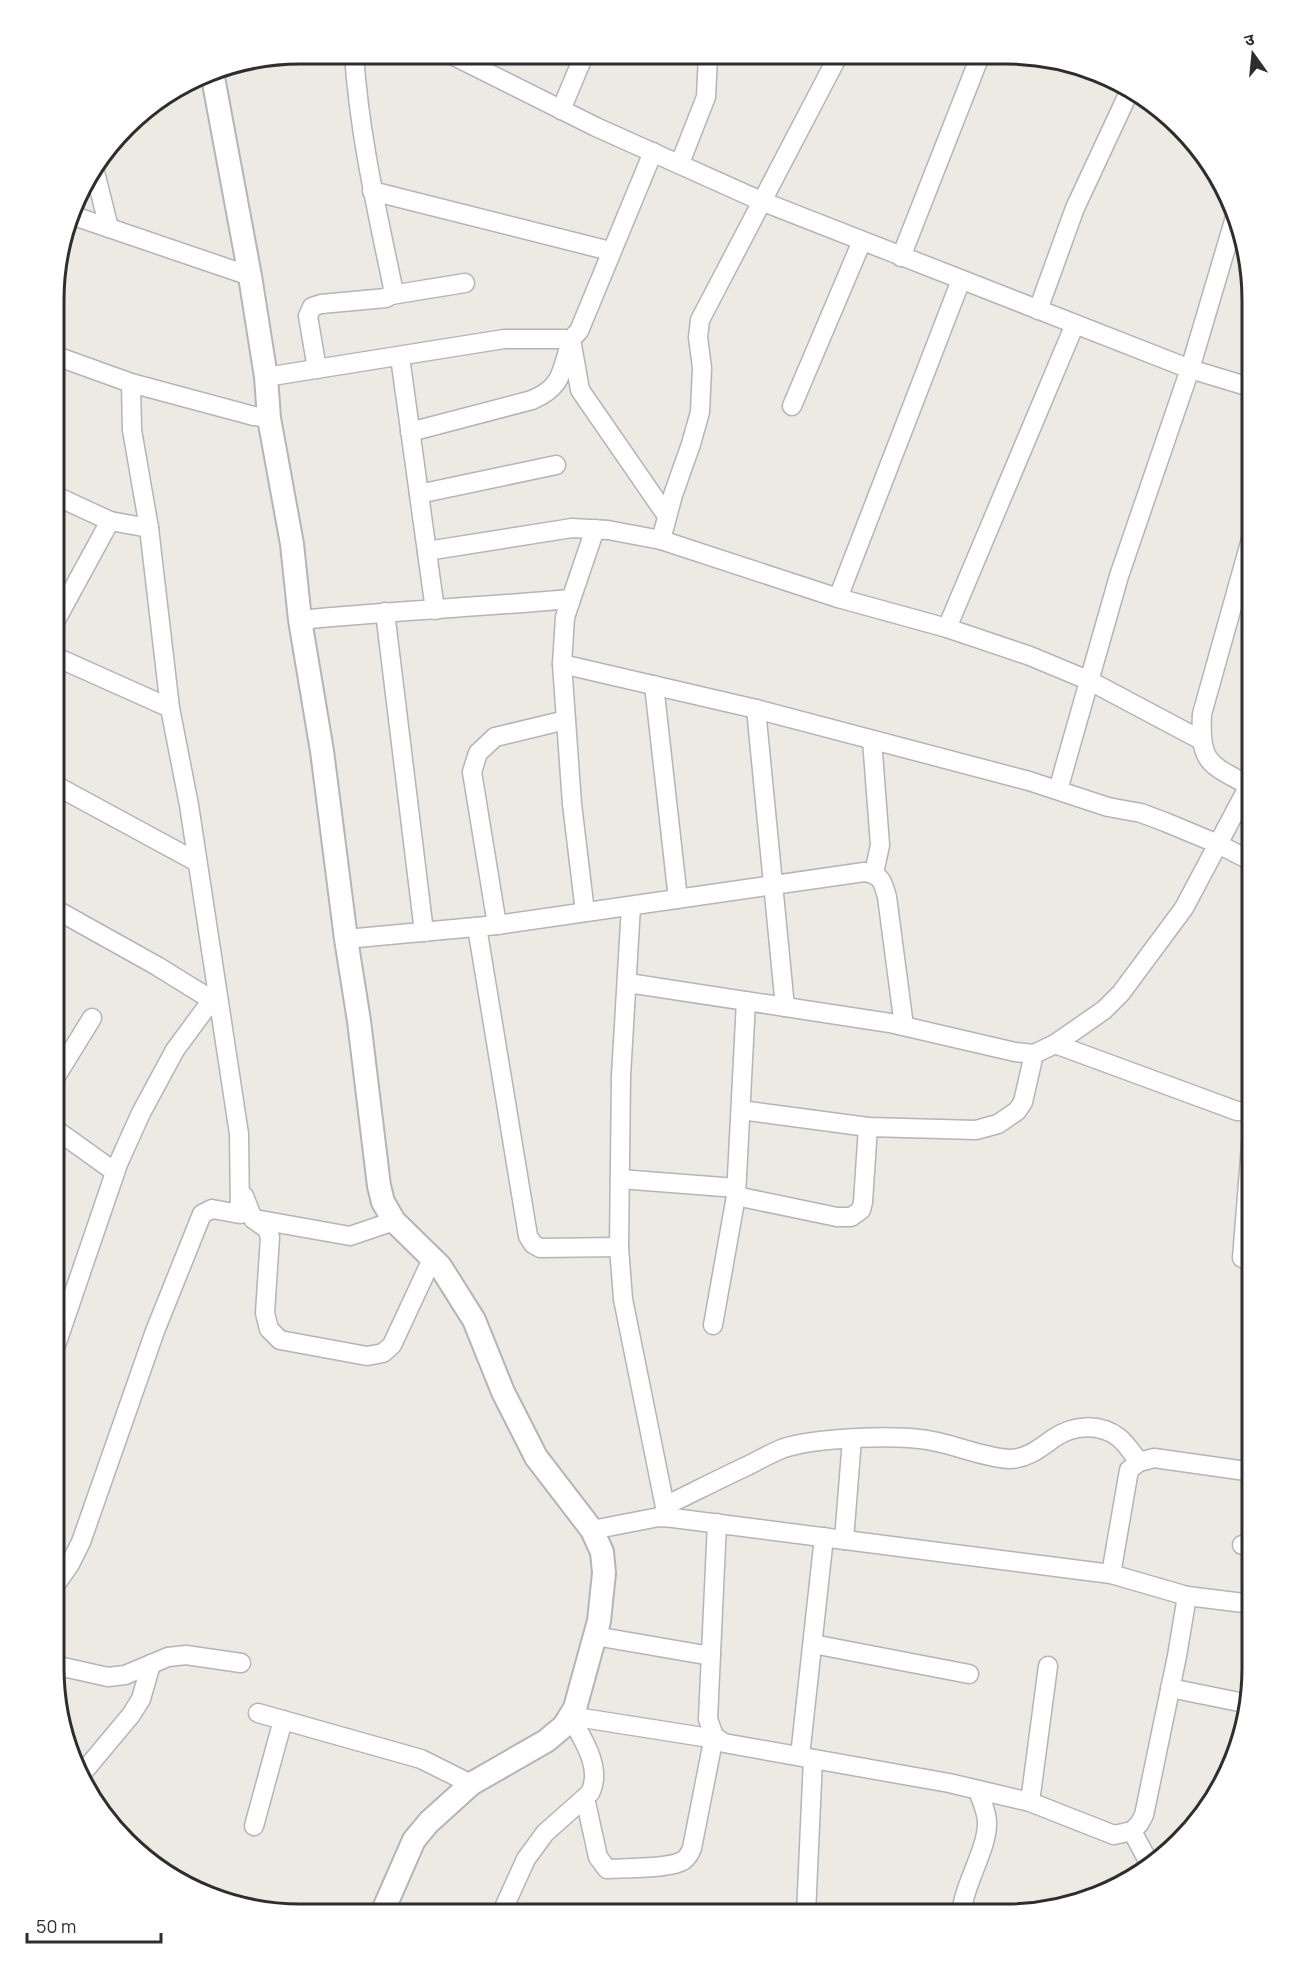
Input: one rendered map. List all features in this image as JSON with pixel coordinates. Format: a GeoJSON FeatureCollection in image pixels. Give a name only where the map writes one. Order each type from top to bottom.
{"type":"FeatureCollection","features":[{"type":"Feature","properties":{"kind":"street"},"geometry":{"type":"LineString","coordinates":[[355,64],[357,102],[372,191],[393,288],[391,295]]}},
{"type":"Feature","properties":{"kind":"street"},"geometry":{"type":"LineString","coordinates":[[472,64],[561,110],[761,201],[1190,369],[1242,385]]}},
{"type":"Feature","properties":{"kind":"street"},"geometry":{"type":"LineString","coordinates":[[561,110],[581,64]]}},
{"type":"Feature","properties":{"kind":"street"},"geometry":{"type":"LineString","coordinates":[[680,163],[706,97],[708,64]]}},
{"type":"Feature","properties":{"kind":"street"},"geometry":{"type":"LineString","coordinates":[[662,540],[673,495],[692,444],[700,412],[702,368],[698,337],[700,320],[834,64]]}},
{"type":"Feature","properties":{"kind":"street"},"geometry":{"type":"LineString","coordinates":[[901,257],[977,64]]}},
{"type":"Feature","properties":{"kind":"street"},"geometry":{"type":"LineString","coordinates":[[214,81],[250,276],[270,418],[292,544],[300,620],[322,751],[379,1186],[383,1202],[394,1221],[440,1266],[474,1320],[503,1392],[536,1456],[592,1530],[602,1552],[604,1573],[599,1621],[575,1708],[564,1726],[546,1741],[471,1784],[429,1822],[414,1840],[386,1904]]}},
{"type":"Feature","properties":{"kind":"street"},"geometry":{"type":"LineString","coordinates":[[1038,310],[1075,208],[1127,97]]}},
{"type":"Feature","properties":{"kind":"street"},"geometry":{"type":"LineString","coordinates":[[410,432],[547,394],[560,378],[571,339],[579,331],[652,152]]}},
{"type":"Feature","properties":{"kind":"street"},"geometry":{"type":"LineString","coordinates":[[97,180],[109,228]]}},
{"type":"Feature","properties":{"kind":"street"},"geometry":{"type":"LineString","coordinates":[[372,191],[610,251]]}},
{"type":"Feature","properties":{"kind":"street"},"geometry":{"type":"LineString","coordinates":[[79,218],[250,276]]}},
{"type":"Feature","properties":{"kind":"street"},"geometry":{"type":"LineString","coordinates":[[1058,790],[1119,576],[1190,369],[1231,229]]}},
{"type":"Feature","properties":{"kind":"street"},"geometry":{"type":"LineString","coordinates":[[792,406],[862,241]]}},
{"type":"Feature","properties":{"kind":"street"},"geometry":{"type":"LineString","coordinates":[[838,598],[961,280]]}},
{"type":"Feature","properties":{"kind":"street"},"geometry":{"type":"LineString","coordinates":[[318,369],[308,316],[312,307],[321,304],[386,298],[391,295],[465,283]]}},
{"type":"Feature","properties":{"kind":"street"},"geometry":{"type":"LineString","coordinates":[[947,628],[1075,324]]}},
{"type":"Feature","properties":{"kind":"street"},"geometry":{"type":"LineString","coordinates":[[266,377],[504,339],[571,339]]}},
{"type":"Feature","properties":{"kind":"street"},"geometry":{"type":"LineString","coordinates":[[571,339],[580,390],[668,516]]}},
{"type":"Feature","properties":{"kind":"street"},"geometry":{"type":"LineString","coordinates":[[400,357],[435,610]]}},
{"type":"Feature","properties":{"kind":"street"},"geometry":{"type":"LineString","coordinates":[[64,359],[131,383],[254,416],[270,418]]}},
{"type":"Feature","properties":{"kind":"street"},"geometry":{"type":"LineString","coordinates":[[64,1573],[81,1542],[155,1331],[202,1214],[212,1209],[240,1214],[239,1134],[214,997],[189,805],[170,708],[148,528],[132,430],[131,383]]}},
{"type":"Feature","properties":{"kind":"street"},"geometry":{"type":"LineString","coordinates":[[419,494],[556,465]]}},
{"type":"Feature","properties":{"kind":"street"},"geometry":{"type":"LineString","coordinates":[[64,500],[110,521],[148,528]]}},
{"type":"Feature","properties":{"kind":"street"},"geometry":{"type":"LineString","coordinates":[[64,605],[110,521]]}},
{"type":"Feature","properties":{"kind":"street"},"geometry":{"type":"LineString","coordinates":[[427,551],[572,528],[608,530],[662,540],[838,598],[947,628],[1030,656],[1090,681],[1200,740]]}},
{"type":"Feature","properties":{"kind":"street"},"geometry":{"type":"LineString","coordinates":[[585,912],[572,804],[562,664],[565,617],[595,529]]}},
{"type":"Feature","properties":{"kind":"street"},"geometry":{"type":"LineString","coordinates":[[1242,571],[1202,714],[1200,740],[1204,754],[1211,763],[1242,779]]}},
{"type":"Feature","properties":{"kind":"street"},"geometry":{"type":"LineString","coordinates":[[300,620],[571,599]]}},
{"type":"Feature","properties":{"kind":"street"},"geometry":{"type":"LineString","coordinates":[[385,612],[424,932]]}},
{"type":"Feature","properties":{"kind":"street"},"geometry":{"type":"LineString","coordinates":[[64,661],[170,708]]}},
{"type":"Feature","properties":{"kind":"street"},"geometry":{"type":"LineString","coordinates":[[562,664],[756,709],[1029,781],[1108,807],[1141,813],[1218,844],[1242,856]]}},
{"type":"Feature","properties":{"kind":"street"},"geometry":{"type":"LineString","coordinates":[[654,685],[678,899]]}},
{"type":"Feature","properties":{"kind":"street"},"geometry":{"type":"LineString","coordinates":[[756,709],[785,1007]]}},
{"type":"Feature","properties":{"kind":"street"},"geometry":{"type":"LineString","coordinates":[[497,925],[472,771],[478,753],[495,737],[566,720]]}},
{"type":"Feature","properties":{"kind":"street"},"geometry":{"type":"LineString","coordinates":[[872,740],[880,845],[874,873]]}},
{"type":"Feature","properties":{"kind":"street"},"geometry":{"type":"LineString","coordinates":[[64,790],[197,862]]}},
{"type":"Feature","properties":{"kind":"street"},"geometry":{"type":"LineString","coordinates":[[628,983],[904,1026],[1015,1052],[1034,1054],[1055,1044],[1104,1010],[1121,993],[1184,908],[1242,802]]}},
{"type":"Feature","properties":{"kind":"street"},"geometry":{"type":"LineString","coordinates":[[346,939],[497,925],[864,872],[874,873],[882,880],[887,897],[904,1026]]}},
{"type":"Feature","properties":{"kind":"street"},"geometry":{"type":"LineString","coordinates":[[631,906],[621,1076],[619,1247],[623,1299],[666,1512]]}},
{"type":"Feature","properties":{"kind":"street"},"geometry":{"type":"LineString","coordinates":[[64,914],[214,997]]}},
{"type":"Feature","properties":{"kind":"street"},"geometry":{"type":"LineString","coordinates":[[477,927],[528,1236],[533,1244],[540,1248],[619,1247]]}},
{"type":"Feature","properties":{"kind":"street"},"geometry":{"type":"LineString","coordinates":[[64,1322],[115,1172],[141,1113],[175,1050],[214,997]]}},
{"type":"Feature","properties":{"kind":"street"},"geometry":{"type":"LineString","coordinates":[[713,1325],[736,1192],[746,1001]]}},
{"type":"Feature","properties":{"kind":"street"},"geometry":{"type":"LineString","coordinates":[[64,1063],[92,1018]]}},
{"type":"Feature","properties":{"kind":"street"},"geometry":{"type":"LineString","coordinates":[[1055,1044],[1242,1111]]}},
{"type":"Feature","properties":{"kind":"street"},"geometry":{"type":"LineString","coordinates":[[741,1110],[868,1127],[976,1130],[998,1124],[1017,1111],[1023,1102],[1034,1054]]}},
{"type":"Feature","properties":{"kind":"street"},"geometry":{"type":"LineString","coordinates":[[620,1179],[736,1192],[837,1217],[851,1217],[861,1210],[863,1202],[868,1127]]}},
{"type":"Feature","properties":{"kind":"street"},"geometry":{"type":"LineString","coordinates":[[64,1135],[115,1172]]}},
{"type":"Feature","properties":{"kind":"street"},"geometry":{"type":"LineString","coordinates":[[241,1189],[253,1219],[267,1228],[270,1238],[265,1313],[269,1329],[280,1340],[367,1356],[383,1353],[392,1345],[432,1258]]}},
{"type":"Feature","properties":{"kind":"street"},"geometry":{"type":"LineString","coordinates":[[253,1219],[350,1236],[394,1221]]}},
{"type":"Feature","properties":{"kind":"street"},"geometry":{"type":"LineString","coordinates":[[592,1530],[659,1517],[784,1448],[810,1443],[891,1437],[922,1439],[1010,1459],[1024,1457],[1037,1451],[1057,1436],[1071,1430],[1088,1427],[1106,1430],[1120,1438],[1139,1462]]}},
{"type":"Feature","properties":{"kind":"street"},"geometry":{"type":"LineString","coordinates":[[844,1540],[852,1439]]}},
{"type":"Feature","properties":{"kind":"street"},"geometry":{"type":"LineString","coordinates":[[1111,1574],[1129,1470],[1139,1462],[1154,1458],[1242,1471]]}},
{"type":"Feature","properties":{"kind":"street"},"geometry":{"type":"LineString","coordinates":[[666,1512],[717,1523],[1111,1574],[1187,1596],[1242,1603]]}},
{"type":"Feature","properties":{"kind":"street"},"geometry":{"type":"LineString","coordinates":[[585,1798],[598,1857],[607,1869],[669,1865],[682,1862],[688,1856],[692,1848],[714,1736],[708,1719],[717,1523]]}},
{"type":"Feature","properties":{"kind":"street"},"geometry":{"type":"LineString","coordinates":[[806,1904],[806,1757],[813,1644],[824,1537]]}},
{"type":"Feature","properties":{"kind":"street"},"geometry":{"type":"LineString","coordinates":[[570,1716],[703,1737],[714,1736],[724,1743],[978,1790],[1030,1802],[1114,1835],[1132,1831],[1144,1815],[1187,1596]]}},
{"type":"Feature","properties":{"kind":"street"},"geometry":{"type":"LineString","coordinates":[[595,1636],[711,1656]]}},
{"type":"Feature","properties":{"kind":"street"},"geometry":{"type":"LineString","coordinates":[[813,1644],[969,1674]]}},
{"type":"Feature","properties":{"kind":"street"},"geometry":{"type":"LineString","coordinates":[[64,1667],[108,1677],[125,1675],[168,1657],[186,1655],[241,1663]]}},
{"type":"Feature","properties":{"kind":"street"},"geometry":{"type":"LineString","coordinates":[[87,1768],[131,1715],[141,1699],[151,1664]]}},
{"type":"Feature","properties":{"kind":"street"},"geometry":{"type":"LineString","coordinates":[[1030,1802],[1048,1666]]}},
{"type":"Feature","properties":{"kind":"street"},"geometry":{"type":"LineString","coordinates":[[1170,1688],[1240,1702]]}},
{"type":"Feature","properties":{"kind":"street"},"geometry":{"type":"LineString","coordinates":[[258,1713],[421,1759],[471,1784]]}},
{"type":"Feature","properties":{"kind":"street"},"geometry":{"type":"LineString","coordinates":[[505,1904],[526,1858],[545,1833],[585,1798],[594,1786],[592,1761],[587,1746],[570,1716]]}},
{"type":"Feature","properties":{"kind":"street"},"geometry":{"type":"LineString","coordinates":[[254,1826],[283,1720]]}},
{"type":"Feature","properties":{"kind":"street"},"geometry":{"type":"LineString","coordinates":[[963,1904],[987,1823],[978,1790]]}},
{"type":"Feature","properties":{"kind":"street"},"geometry":{"type":"LineString","coordinates":[[1132,1831],[1147,1858]]}}]}
